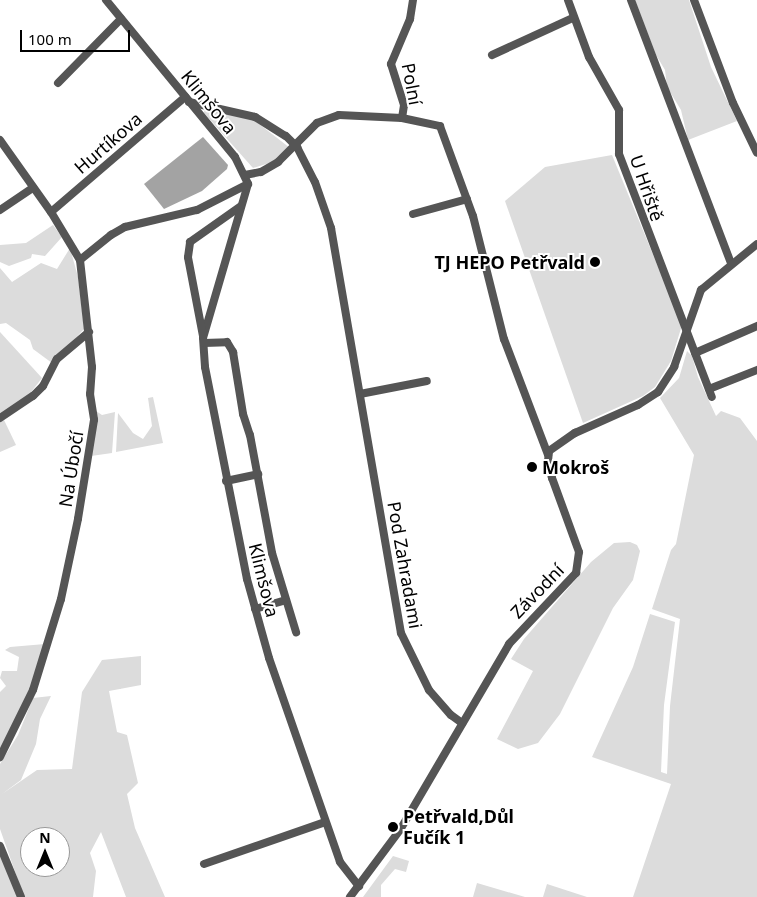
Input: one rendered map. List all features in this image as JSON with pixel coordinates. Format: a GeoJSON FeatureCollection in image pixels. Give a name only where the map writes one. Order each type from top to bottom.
{"type":"FeatureCollection","features":[{"type":"Feature","properties":{"kind":"street","name":"Klimšova"},"geometry":{"type":"LineString","coordinates":[[106,0],[235,157],[248,184],[204,341]]}},
{"type":"Feature","properties":{"kind":"street","name":"Polní"},"geometry":{"type":"LineString","coordinates":[[402,118],[404,106],[391,64],[410,19],[413,0]]}},
{"type":"Feature","properties":{"kind":"street","name":"U Hřiště"},"geometry":{"type":"LineString","coordinates":[[568,0],[573,18],[589,57],[619,110],[619,154],[711,393],[757,370]]}},
{"type":"Feature","properties":{"kind":"street"},"geometry":{"type":"LineString","coordinates":[[631,0],[731,263]]}},
{"type":"Feature","properties":{"kind":"street"},"geometry":{"type":"LineString","coordinates":[[694,0],[724,81],[757,153]]}},
{"type":"Feature","properties":{"kind":"street"},"geometry":{"type":"LineString","coordinates":[[492,55],[573,18]]}},
{"type":"Feature","properties":{"kind":"street"},"geometry":{"type":"LineString","coordinates":[[58,83],[121,19]]}},
{"type":"Feature","properties":{"kind":"street"},"geometry":{"type":"LineString","coordinates":[[187,100],[255,117],[286,136],[297,147]]}},
{"type":"Feature","properties":{"kind":"street","name":"Hurtíkova"},"geometry":{"type":"LineString","coordinates":[[51,212],[187,100]]}},
{"type":"Feature","properties":{"kind":"street"},"geometry":{"type":"LineString","coordinates":[[245,175],[261,172],[278,162],[297,147],[317,123],[339,115],[402,118]]}},
{"type":"Feature","properties":{"kind":"street","name":"Závodní"},"geometry":{"type":"LineString","coordinates":[[350,897],[400,830],[509,644],[579,567],[579,552],[552,478],[548,455],[504,339],[466,199],[440,126],[402,118]]}},
{"type":"Feature","properties":{"kind":"street","name":"Na Úbočí"},"geometry":{"type":"LineString","coordinates":[[0,140],[51,212],[80,260],[89,332],[94,420],[78,519],[61,600],[33,690],[0,757]]}},
{"type":"Feature","properties":{"kind":"street","name":"Pod Zahradami"},"geometry":{"type":"LineString","coordinates":[[297,147],[315,182],[331,228],[401,633],[429,690],[451,715],[462,723]]}},
{"type":"Feature","properties":{"kind":"street"},"geometry":{"type":"LineString","coordinates":[[80,260],[111,234],[126,227],[197,210],[248,184]]}},
{"type":"Feature","properties":{"kind":"street"},"geometry":{"type":"LineString","coordinates":[[0,210],[33,188]]}},
{"type":"Feature","properties":{"kind":"street"},"geometry":{"type":"LineString","coordinates":[[413,214],[466,199]]}},
{"type":"Feature","properties":{"kind":"street","name":"Klimšova"},"geometry":{"type":"LineString","coordinates":[[241,206],[190,242],[188,257],[204,341],[205,367],[226,481],[255,609],[282,702],[340,862],[359,886]]}},
{"type":"Feature","properties":{"kind":"street"},"geometry":{"type":"LineString","coordinates":[[548,455],[552,448],[575,433],[638,405],[658,392],[671,374],[701,290],[731,263],[757,244]]}},
{"type":"Feature","properties":{"kind":"street"},"geometry":{"type":"LineString","coordinates":[[694,353],[757,326]]}},
{"type":"Feature","properties":{"kind":"street"},"geometry":{"type":"LineString","coordinates":[[0,418],[33,396],[43,386],[56,359],[89,332]]}},
{"type":"Feature","properties":{"kind":"street"},"geometry":{"type":"LineString","coordinates":[[204,341],[226,342],[233,352],[242,414],[258,474],[272,553],[296,632]]}},
{"type":"Feature","properties":{"kind":"street"},"geometry":{"type":"LineString","coordinates":[[360,394],[427,381]]}},
{"type":"Feature","properties":{"kind":"street"},"geometry":{"type":"LineString","coordinates":[[226,481],[258,474]]}},
{"type":"Feature","properties":{"kind":"street"},"geometry":{"type":"LineString","coordinates":[[255,609],[286,600]]}},
{"type":"Feature","properties":{"kind":"street"},"geometry":{"type":"LineString","coordinates":[[204,864],[325,822]]}},
{"type":"Feature","properties":{"kind":"street"},"geometry":{"type":"LineString","coordinates":[[0,846],[21,897]]}},
{"type":"Feature","properties":{"kind":"shaded area"},"geometry":{"type":"Polygon","coordinates":[[[635,0],[689,0],[711,67],[737,121],[688,140],[681,110],[667,87],[665,70],[656,55],[635,0]]]}},
{"type":"Feature","properties":{"kind":"shaded area"},"geometry":{"type":"Polygon","coordinates":[[[205,107],[254,120],[290,148],[276,161],[253,168],[204,113],[205,107]]]}},
{"type":"Feature","properties":{"kind":"shaded area"},"geometry":{"type":"Polygon","coordinates":[[[203,137],[228,165],[227,169],[202,191],[164,209],[144,184],[203,137]]]}},
{"type":"Feature","properties":{"kind":"shaded area"},"geometry":{"type":"Polygon","coordinates":[[[612,155],[682,325],[671,361],[655,387],[643,396],[583,423],[505,201],[545,167],[612,155]]]}},
{"type":"Feature","properties":{"kind":"shaded area"},"geometry":{"type":"Polygon","coordinates":[[[53,225],[62,237],[45,256],[32,254],[31,258],[9,266],[0,262],[0,245],[26,243],[53,225]]]}},
{"type":"Feature","properties":{"kind":"shaded area"},"geometry":{"type":"Polygon","coordinates":[[[70,248],[78,277],[84,329],[52,363],[33,349],[30,340],[6,323],[0,324],[0,268],[12,282],[41,263],[57,269],[70,248]]]}},
{"type":"Feature","properties":{"kind":"shaded area"},"geometry":{"type":"Polygon","coordinates":[[[0,332],[42,378],[24,401],[0,414],[0,332]]]}},
{"type":"Feature","properties":{"kind":"shaded area"},"geometry":{"type":"Polygon","coordinates":[[[687,351],[692,356],[698,377],[716,416],[721,411],[740,418],[757,441],[757,897],[633,897],[671,784],[592,757],[633,667],[650,614],[675,622],[664,705],[661,772],[667,774],[670,706],[680,619],[652,609],[671,550],[676,544],[694,455],[660,398],[679,378],[687,351]]]}},
{"type":"Feature","properties":{"kind":"shaded area"},"geometry":{"type":"Polygon","coordinates":[[[153,397],[163,443],[116,452],[118,413],[133,433],[143,439],[152,426],[148,398],[153,397]]]}},
{"type":"Feature","properties":{"kind":"shaded area"},"geometry":{"type":"Polygon","coordinates":[[[96,411],[102,415],[115,412],[112,453],[91,456],[96,411]]]}},
{"type":"Feature","properties":{"kind":"shaded area"},"geometry":{"type":"Polygon","coordinates":[[[4,420],[16,445],[0,452],[0,422],[4,420]]]}},
{"type":"Feature","properties":{"kind":"shaded area"},"geometry":{"type":"Polygon","coordinates":[[[630,542],[637,545],[640,551],[633,580],[613,608],[560,714],[538,743],[518,749],[497,739],[533,671],[511,659],[524,639],[591,562],[614,543],[630,542]]]}},
{"type":"Feature","properties":{"kind":"shaded area"},"geometry":{"type":"Polygon","coordinates":[[[45,644],[31,686],[0,752],[0,692],[6,686],[0,678],[2,671],[17,671],[19,657],[5,650],[10,647],[45,644]]]}},
{"type":"Feature","properties":{"kind":"shaded area"},"geometry":{"type":"Polygon","coordinates":[[[141,656],[141,685],[109,691],[117,732],[127,735],[138,783],[127,794],[135,828],[165,897],[126,897],[101,832],[90,853],[96,871],[93,897],[24,897],[0,829],[0,764],[18,735],[33,698],[51,696],[40,719],[36,744],[21,780],[2,794],[37,770],[72,769],[82,692],[102,660],[141,656]]]}},
{"type":"Feature","properties":{"kind":"shaded area"},"geometry":{"type":"Polygon","coordinates":[[[0,852],[19,897],[0,897],[0,852]]]}},
{"type":"Feature","properties":{"kind":"shaded area"},"geometry":{"type":"Polygon","coordinates":[[[393,856],[409,861],[406,872],[395,869],[381,885],[381,897],[363,897],[393,856]]]}},
{"type":"Feature","properties":{"kind":"shaded area"},"geometry":{"type":"Polygon","coordinates":[[[477,883],[525,897],[473,897],[477,883]]]}},
{"type":"Feature","properties":{"kind":"shaded area"},"geometry":{"type":"Polygon","coordinates":[[[547,884],[587,897],[543,897],[547,884]]]}},
{"type":"Feature","properties":{"kind":"place","name":"TJ HEPO Petřvald"},"geometry":{"type":"Point","coordinates":[595,262]}},
{"type":"Feature","properties":{"kind":"place","name":"Mokroš"},"geometry":{"type":"Point","coordinates":[532,467]}},
{"type":"Feature","properties":{"kind":"place","name":"Petřvald,Důl Fučík 1"},"geometry":{"type":"Point","coordinates":[393,827]}}]}
